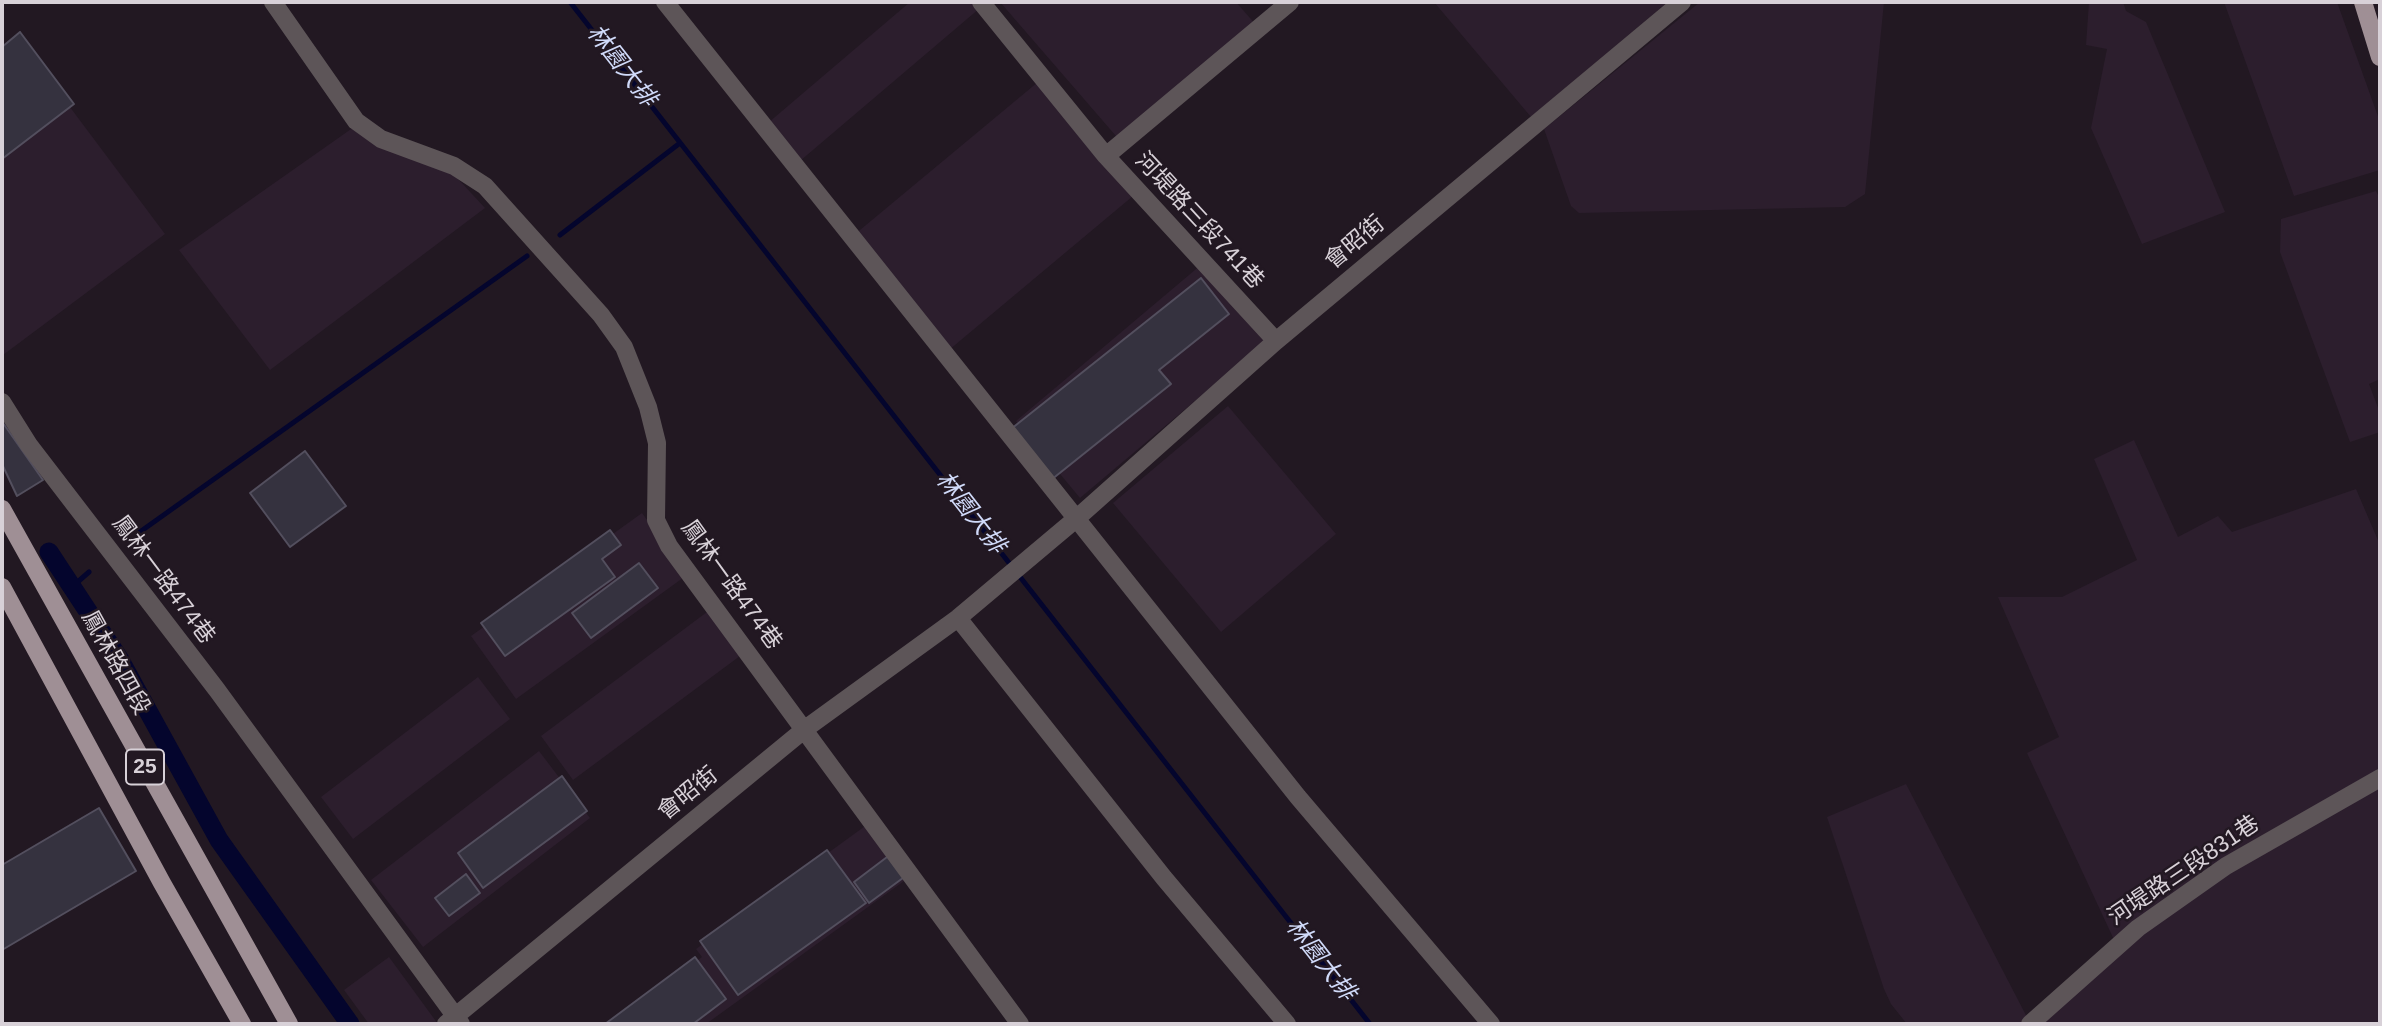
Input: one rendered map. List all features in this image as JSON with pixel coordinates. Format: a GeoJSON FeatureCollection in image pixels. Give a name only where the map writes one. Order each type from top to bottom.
{"type":"FeatureCollection","features":[{"type":"Feature","properties":{"kind":"main road"},"geometry":{"type":"LineString","coordinates":[[2363,2],[2380,57]]}},
{"type":"Feature","properties":{"kind":"main road","name":"鳳林路四段"},"geometry":{"type":"LineString","coordinates":[[2,509],[289,1024]]}},
{"type":"Feature","properties":{"kind":"main road","name":"25"},"geometry":{"type":"LineString","coordinates":[[2,587],[242,1024]]}},
{"type":"Feature","properties":{"kind":"street","name":"鳳林一路474巷"},"geometry":{"type":"LineString","coordinates":[[273,2],[356,121],[381,139],[454,166],[485,186],[609,326],[624,347],[651,419],[657,443],[656,520],[669,545],[1020,1024]]}},
{"type":"Feature","properties":{"kind":"street"},"geometry":{"type":"LineString","coordinates":[[665,2],[1071,523],[1491,1024]]}},
{"type":"Feature","properties":{"kind":"street"},"geometry":{"type":"LineString","coordinates":[[981,2],[1106,156]]}},
{"type":"Feature","properties":{"kind":"street","name":"河堤路三段741巷"},"geometry":{"type":"LineString","coordinates":[[1276,341],[1106,156],[1290,2]]}},
{"type":"Feature","properties":{"kind":"street","name":"會昭街"},"geometry":{"type":"LineString","coordinates":[[454,1021],[805,729],[963,613],[1071,523],[1276,341],[1682,2]]}},
{"type":"Feature","properties":{"kind":"street","name":"鳳林一路474巷"},"geometry":{"type":"LineString","coordinates":[[2,402],[29,445],[217,690],[454,1021]]}},
{"type":"Feature","properties":{"kind":"street"},"geometry":{"type":"LineString","coordinates":[[963,613],[1164,878],[1287,1024]]}},
{"type":"Feature","properties":{"kind":"street","name":"河堤路三段831巷"},"geometry":{"type":"LineString","coordinates":[[2030,1024],[2138,928],[2226,866],[2380,778]]}},
{"type":"Feature","properties":{"kind":"shaded area"},"geometry":{"type":"Polygon","coordinates":[[[910,2],[975,2],[980,8],[800,161],[768,123],[910,2]]]}},
{"type":"Feature","properties":{"kind":"shaded area"},"geometry":{"type":"Polygon","coordinates":[[[1000,2],[1236,2],[1257,26],[1122,143],[1000,2]]]}},
{"type":"Feature","properties":{"kind":"shaded area"},"geometry":{"type":"Polygon","coordinates":[[[1434,2],[1668,2],[1531,117],[1434,2]]]}},
{"type":"Feature","properties":{"kind":"shaded area"},"geometry":{"type":"Polygon","coordinates":[[[1700,2],[1884,2],[1865,194],[1845,207],[1579,213],[1571,206],[1544,129],[1700,2]]]}},
{"type":"Feature","properties":{"kind":"shaded area"},"geometry":{"type":"Polygon","coordinates":[[[2089,2],[2123,2],[2126,11],[2146,22],[2225,212],[2142,244],[2091,128],[2107,49],[2086,45],[2089,2]]]}},
{"type":"Feature","properties":{"kind":"shaded area"},"geometry":{"type":"Polygon","coordinates":[[[2224,2],[2337,2],[2380,122],[2380,170],[2294,196],[2224,2]]]}},
{"type":"Feature","properties":{"kind":"shaded area"},"geometry":{"type":"Polygon","coordinates":[[[22,43],[165,234],[3,355],[2,56],[22,43]]]}},
{"type":"Feature","properties":{"kind":"shaded area"},"geometry":{"type":"Polygon","coordinates":[[[1044,77],[1139,191],[949,350],[854,235],[1044,77]]]}},
{"type":"Feature","properties":{"kind":"shaded area"},"geometry":{"type":"Polygon","coordinates":[[[354,127],[446,166],[485,208],[270,370],[179,250],[354,127]]]}},
{"type":"Feature","properties":{"kind":"shaded area"},"geometry":{"type":"Polygon","coordinates":[[[2376,191],[2380,199],[2380,379],[2369,384],[2380,413],[2380,432],[2350,442],[2280,252],[2281,219],[2376,191]]]}},
{"type":"Feature","properties":{"kind":"shaded area"},"geometry":{"type":"Polygon","coordinates":[[[1202,264],[1266,341],[1080,498],[1016,421],[1202,264]]]}},
{"type":"Feature","properties":{"kind":"shaded area"},"geometry":{"type":"Polygon","coordinates":[[[1228,406],[1336,534],[1221,632],[1113,503],[1228,406]]]}},
{"type":"Feature","properties":{"kind":"shaded area"},"geometry":{"type":"Polygon","coordinates":[[[2134,440],[2178,537],[2218,516],[2232,532],[2356,489],[2380,545],[2380,1024],[1907,1024],[1891,1004],[1884,989],[1827,817],[1906,784],[2030,1023],[2116,944],[2027,753],[2059,737],[1998,597],[2062,597],[2137,560],[2094,459],[2134,440]]]}},
{"type":"Feature","properties":{"kind":"shaded area"},"geometry":{"type":"Polygon","coordinates":[[[642,513],[687,575],[516,699],[471,636],[642,513]]]}},
{"type":"Feature","properties":{"kind":"shaded area"},"geometry":{"type":"Polygon","coordinates":[[[711,609],[744,653],[573,780],[541,736],[711,609]]]}},
{"type":"Feature","properties":{"kind":"shaded area"},"geometry":{"type":"Polygon","coordinates":[[[478,677],[510,719],[353,839],[321,797],[478,677]]]}},
{"type":"Feature","properties":{"kind":"shaded area"},"geometry":{"type":"Polygon","coordinates":[[[539,751],[590,818],[423,947],[371,880],[539,751]]]}},
{"type":"Feature","properties":{"kind":"shaded area"},"geometry":{"type":"Polygon","coordinates":[[[872,821],[911,876],[706,1024],[610,1024],[702,957],[696,949],[872,821]]]}},
{"type":"Feature","properties":{"kind":"shaded area"},"geometry":{"type":"Polygon","coordinates":[[[389,957],[438,1024],[369,1024],[344,990],[389,957]]]}},
{"type":"Feature","properties":{"kind":"building"},"geometry":{"type":"Polygon","coordinates":[[[20,32],[74,104],[2,159],[2,47],[20,32]]]}},
{"type":"Feature","properties":{"kind":"building"},"geometry":{"type":"Polygon","coordinates":[[[1201,278],[1229,314],[1159,370],[1171,384],[1051,480],[1011,429],[1201,278]]]}},
{"type":"Feature","properties":{"kind":"building"},"geometry":{"type":"Polygon","coordinates":[[[3,423],[43,480],[17,496],[2,464],[3,423]]]}},
{"type":"Feature","properties":{"kind":"building"},"geometry":{"type":"Polygon","coordinates":[[[305,451],[346,506],[290,547],[250,493],[305,451]]]}},
{"type":"Feature","properties":{"kind":"building"},"geometry":{"type":"Polygon","coordinates":[[[610,530],[621,545],[602,559],[615,577],[505,656],[481,623],[610,530]]]}},
{"type":"Feature","properties":{"kind":"building"},"geometry":{"type":"Polygon","coordinates":[[[639,563],[658,588],[591,638],[572,613],[639,563]]]}},
{"type":"Feature","properties":{"kind":"building"},"geometry":{"type":"Polygon","coordinates":[[[562,776],[587,811],[483,888],[458,853],[562,776]]]}},
{"type":"Feature","properties":{"kind":"building"},"geometry":{"type":"Polygon","coordinates":[[[99,808],[136,871],[2,950],[2,865],[99,808]]]}},
{"type":"Feature","properties":{"kind":"building"},"geometry":{"type":"Polygon","coordinates":[[[827,850],[866,903],[738,995],[700,941],[827,850]]]}},
{"type":"Feature","properties":{"kind":"building"},"geometry":{"type":"Polygon","coordinates":[[[891,854],[907,875],[869,903],[854,882],[891,854]]]}},
{"type":"Feature","properties":{"kind":"building"},"geometry":{"type":"Polygon","coordinates":[[[466,874],[480,893],[449,916],[435,898],[466,874]]]}},
{"type":"Feature","properties":{"kind":"building"},"geometry":{"type":"Polygon","coordinates":[[[695,957],[726,999],[693,1024],[605,1024],[695,957]]]}},
{"type":"Feature","properties":{"kind":"waterway","name":"林園大排"},"geometry":{"type":"LineString","coordinates":[[570,2],[1370,1024]]}},
{"type":"Feature","properties":{"kind":"waterway"},"geometry":{"type":"LineString","coordinates":[[560,235],[680,143]]}},
{"type":"Feature","properties":{"kind":"waterway"},"geometry":{"type":"LineString","coordinates":[[137,534],[527,256]]}},
{"type":"Feature","properties":{"kind":"waterway"},"geometry":{"type":"LineString","coordinates":[[49,552],[120,660],[219,840],[350,1024]]}},
{"type":"Feature","properties":{"kind":"waterway"},"geometry":{"type":"LineString","coordinates":[[73,586],[89,572]]}}]}
